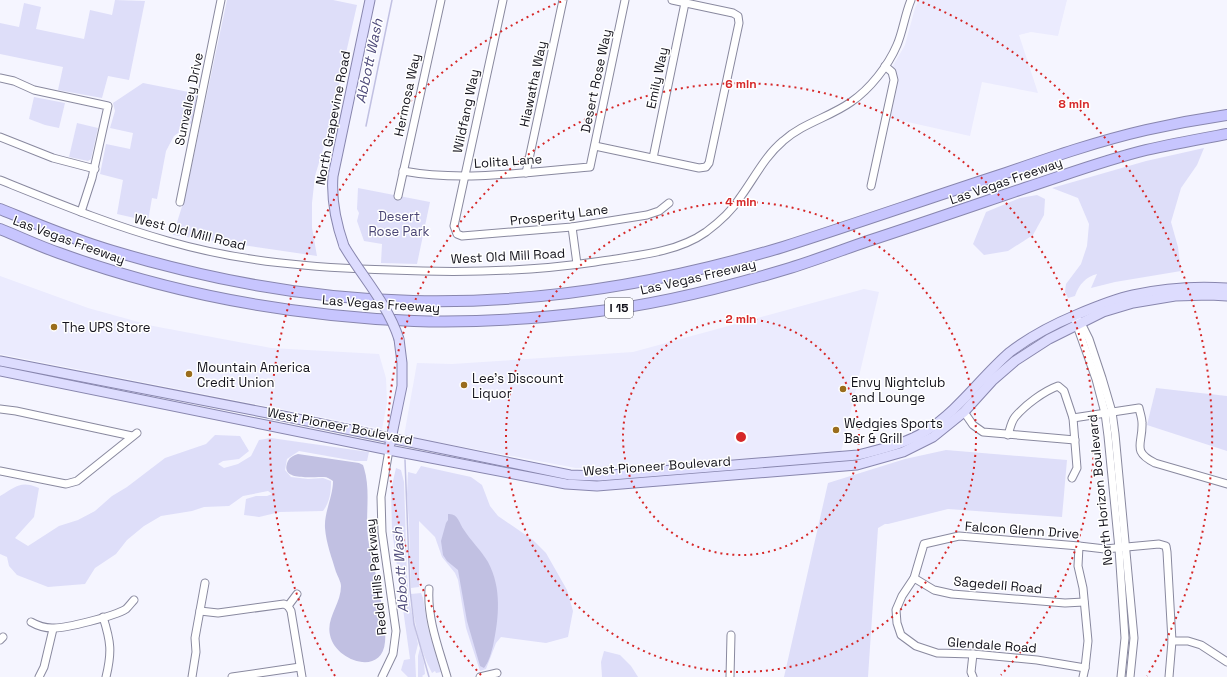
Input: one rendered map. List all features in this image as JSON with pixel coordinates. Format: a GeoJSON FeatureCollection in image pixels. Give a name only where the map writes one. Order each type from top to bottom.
{"type":"FeatureCollection","features":[{"type":"Feature","properties":{"kind":"highway","name":"Las Vegas Freeway"},"geometry":{"type":"LineString","coordinates":[[0,209],[112,251],[228,280],[346,297],[412,301],[530,297],[591,290],[650,280],[710,267],[783,246],[1080,148],[1144,130],[1201,118],[1227,115]]}},
{"type":"Feature","properties":{"kind":"highway","name":"Las Vegas Freeway"},"geometry":{"type":"LineString","coordinates":[[0,229],[56,252],[104,269],[169,287],[229,300],[349,317],[415,321],[474,321],[536,318],[594,312],[654,302],[717,288],[790,268],[1088,167],[1147,150],[1227,134]]}},
{"type":"Feature","properties":{"kind":"main road","name":"North Grapevine Road"},"geometry":{"type":"LineString","coordinates":[[370,0],[333,176],[332,192],[334,212],[344,246],[359,271],[373,287],[384,304],[394,323],[399,339],[402,363],[402,386],[389,450]]}},
{"type":"Feature","properties":{"kind":"main road","name":"West Pioneer Boulevard"},"geometry":{"type":"LineString","coordinates":[[0,371],[389,450],[566,484],[598,486],[857,465],[903,452],[933,437],[964,412],[993,380],[1015,361],[1101,305],[1133,295],[1177,288],[1227,288]]}},
{"type":"Feature","properties":{"kind":"main road","name":"West Pioneer Boulevard"},"geometry":{"type":"LineString","coordinates":[[0,361],[570,475],[599,476],[858,456],[898,444],[926,430],[956,407],[986,375],[1011,352],[1046,328],[1077,321],[1133,303],[1175,296],[1227,296]]}},
{"type":"Feature","properties":{"kind":"main road"},"geometry":{"type":"LineString","coordinates":[[109,393],[117,391],[148,395],[153,391]]}},
{"type":"Feature","properties":{"kind":"street","name":"Sunvalley Drive"},"geometry":{"type":"LineString","coordinates":[[180,202],[221,0]]}},
{"type":"Feature","properties":{"kind":"street","name":"Hermosa Way"},"geometry":{"type":"LineString","coordinates":[[398,196],[440,0]]}},
{"type":"Feature","properties":{"kind":"street","name":"Wildfang Way"},"geometry":{"type":"LineString","coordinates":[[454,226],[503,0]]}},
{"type":"Feature","properties":{"kind":"street","name":"Hiawatha Way"},"geometry":{"type":"LineString","coordinates":[[526,172],[563,0]]}},
{"type":"Feature","properties":{"kind":"street","name":"Desert Rose Way"},"geometry":{"type":"LineString","coordinates":[[590,167],[625,0]]}},
{"type":"Feature","properties":{"kind":"street"},"geometry":{"type":"LineString","coordinates":[[595,146],[699,168],[706,167],[709,163],[739,22],[738,16],[733,13],[672,0]]}},
{"type":"Feature","properties":{"kind":"street","name":"West Old Mill Road"},"geometry":{"type":"LineString","coordinates":[[0,180],[81,212],[169,241],[260,261],[342,269],[492,272],[577,264],[654,252],[691,240],[705,232],[728,213],[739,201],[759,168],[772,151],[784,140],[797,130],[853,101],[868,87],[885,66],[897,45],[911,0]]}},
{"type":"Feature","properties":{"kind":"street","name":"Emily Way"},"geometry":{"type":"LineString","coordinates":[[653,158],[685,3]]}},
{"type":"Feature","properties":{"kind":"street"},"geometry":{"type":"LineString","coordinates":[[871,186],[894,80],[892,72],[885,66]]}},
{"type":"Feature","properties":{"kind":"street"},"geometry":{"type":"LineString","coordinates":[[0,78],[14,81],[34,90],[108,106],[95,169],[81,212]]}},
{"type":"Feature","properties":{"kind":"street"},"geometry":{"type":"LineString","coordinates":[[0,137],[53,158],[95,169]]}},
{"type":"Feature","properties":{"kind":"street","name":"Lolita Lane"},"geometry":{"type":"LineString","coordinates":[[403,171],[445,176],[464,176],[590,167]]}},
{"type":"Feature","properties":{"kind":"street","name":"Prosperity Lane"},"geometry":{"type":"LineString","coordinates":[[454,226],[457,234],[462,236],[572,227],[647,215],[659,211],[669,203]]}},
{"type":"Feature","properties":{"kind":"street"},"geometry":{"type":"LineString","coordinates":[[572,227],[577,264]]}},
{"type":"Feature","properties":{"kind":"street","name":"North Horizon Boulevard"},"geometry":{"type":"LineString","coordinates":[[1077,321],[1116,434],[1125,638],[1121,677]]}},
{"type":"Feature","properties":{"kind":"street"},"geometry":{"type":"LineString","coordinates":[[1008,435],[1010,426],[1015,418],[1032,401],[1050,389],[1058,386],[1064,391],[1073,418],[1077,468],[1072,478]]}},
{"type":"Feature","properties":{"kind":"street"},"geometry":{"type":"LineString","coordinates":[[1073,418],[1139,408],[1142,424],[1139,442],[1140,452],[1146,459],[1227,484]]}},
{"type":"Feature","properties":{"kind":"street"},"geometry":{"type":"LineString","coordinates":[[0,409],[135,434],[77,481],[66,484],[0,471]]}},
{"type":"Feature","properties":{"kind":"street"},"geometry":{"type":"LineString","coordinates":[[964,412],[973,425],[983,432],[1075,440]]}},
{"type":"Feature","properties":{"kind":"street","name":"Redd Hills Parkway"},"geometry":{"type":"LineString","coordinates":[[382,677],[393,654],[396,631],[382,532],[381,497],[389,450]]}},
{"type":"Feature","properties":{"kind":"street","name":"Falcon Glenn Drive"},"geometry":{"type":"LineString","coordinates":[[914,578],[924,544],[959,536],[1104,549],[1159,544],[1166,546],[1167,552],[1172,641]]}},
{"type":"Feature","properties":{"kind":"street"},"geometry":{"type":"LineString","coordinates":[[1079,546],[1078,566],[1083,588],[1088,641],[1085,668],[1082,677]]}},
{"type":"Feature","properties":{"kind":"street","name":"North Horizon Boulevard"},"geometry":{"type":"LineString","coordinates":[[1122,548],[1134,638],[1130,677]]}},
{"type":"Feature","properties":{"kind":"street","name":"Sagedell Road"},"geometry":{"type":"LineString","coordinates":[[914,578],[934,590],[952,594],[1065,603],[1084,602]]}},
{"type":"Feature","properties":{"kind":"street","name":"Glendale Road"},"geometry":{"type":"LineString","coordinates":[[914,578],[902,596],[896,610],[897,623],[901,634],[916,646],[936,653],[973,654],[1037,660],[1085,668]]}},
{"type":"Feature","properties":{"kind":"street"},"geometry":{"type":"LineString","coordinates":[[192,677],[196,652],[195,638],[205,583]]}},
{"type":"Feature","properties":{"kind":"street"},"geometry":{"type":"LineString","coordinates":[[429,589],[428,603],[447,677]]}},
{"type":"Feature","properties":{"kind":"street"},"geometry":{"type":"LineString","coordinates":[[288,606],[298,594]]}},
{"type":"Feature","properties":{"kind":"street"},"geometry":{"type":"LineString","coordinates":[[31,622],[40,627],[66,628],[126,609],[134,600]]}},
{"type":"Feature","properties":{"kind":"street"},"geometry":{"type":"LineString","coordinates":[[200,611],[218,613],[284,604],[288,606],[291,611],[302,677]]}},
{"type":"Feature","properties":{"kind":"street"},"geometry":{"type":"LineString","coordinates":[[103,617],[110,638],[110,657],[106,677]]}},
{"type":"Feature","properties":{"kind":"street"},"geometry":{"type":"LineString","coordinates":[[39,677],[44,667],[53,628]]}},
{"type":"Feature","properties":{"kind":"street"},"geometry":{"type":"LineString","coordinates":[[730,677],[731,635]]}},
{"type":"Feature","properties":{"kind":"street"},"geometry":{"type":"LineString","coordinates":[[1169,677],[1172,641],[1188,641],[1201,644],[1227,662]]}},
{"type":"Feature","properties":{"kind":"street"},"geometry":{"type":"LineString","coordinates":[[972,677],[973,654]]}},
{"type":"Feature","properties":{"kind":"street"},"geometry":{"type":"LineString","coordinates":[[232,677],[300,667]]}},
{"type":"Feature","properties":{"kind":"street"},"geometry":{"type":"LineString","coordinates":[[480,677],[497,673]]}},
{"type":"Feature","properties":{"kind":"shaded area"},"geometry":{"type":"Polygon","coordinates":[[[919,0],[1067,0],[1058,36],[1031,32],[1019,35],[1038,93],[982,82],[970,136],[890,118],[898,82],[893,81],[891,69],[905,45],[915,8],[919,0]]]}},
{"type":"Feature","properties":{"kind":"shaded area"},"geometry":{"type":"Polygon","coordinates":[[[0,276],[88,308],[153,326],[271,348],[379,354],[386,378],[387,403],[382,429],[0,354],[0,276]]]}},
{"type":"Feature","properties":{"kind":"shaded area"},"geometry":{"type":"Polygon","coordinates":[[[864,289],[879,292],[841,452],[675,466],[576,468],[404,436],[417,363],[452,364],[633,352],[864,289]]]}},
{"type":"Feature","properties":{"kind":"shaded area"},"geometry":{"type":"Polygon","coordinates":[[[298,454],[359,463],[363,465],[368,494],[368,538],[379,591],[385,632],[385,642],[382,653],[376,659],[368,662],[349,658],[340,652],[330,635],[330,623],[339,599],[341,586],[329,550],[325,528],[333,481],[325,477],[299,477],[288,473],[286,468],[288,461],[292,456],[298,454]]]}},
{"type":"Feature","properties":{"kind":"shaded area"},"geometry":{"type":"Polygon","coordinates":[[[448,514],[454,515],[458,519],[462,527],[488,562],[496,582],[498,603],[497,625],[489,660],[484,668],[480,666],[467,621],[458,570],[447,561],[443,555],[441,541],[448,520],[448,514]]]}},
{"type":"Feature","properties":{"kind":"green space"},"geometry":{"type":"Polygon","coordinates":[[[115,0],[145,1],[129,80],[108,76],[102,98],[58,90],[63,67],[0,54],[0,23],[19,27],[24,3],[41,7],[36,29],[84,39],[90,10],[112,15],[115,0]]]}},
{"type":"Feature","properties":{"kind":"green space"},"geometry":{"type":"Polygon","coordinates":[[[227,0],[333,0],[357,5],[327,136],[315,176],[312,203],[312,228],[317,256],[173,235],[185,197],[227,0]]]}},
{"type":"Feature","properties":{"kind":"green space"},"geometry":{"type":"Polygon","coordinates":[[[143,83],[199,94],[193,122],[174,136],[166,151],[157,199],[152,198],[148,221],[117,214],[123,180],[100,174],[106,144],[130,149],[133,133],[110,128],[115,111],[113,103],[143,83]]]}},
{"type":"Feature","properties":{"kind":"green space"},"geometry":{"type":"Polygon","coordinates":[[[34,97],[65,103],[59,128],[29,119],[34,97]]]}},
{"type":"Feature","properties":{"kind":"green space"},"geometry":{"type":"Polygon","coordinates":[[[77,123],[98,128],[91,159],[88,161],[69,157],[77,123]]]}},
{"type":"Feature","properties":{"kind":"green space"},"geometry":{"type":"Polygon","coordinates":[[[1204,148],[1197,165],[1181,188],[1171,222],[1178,247],[1181,271],[1115,282],[1091,288],[1097,274],[1089,277],[1083,282],[1075,296],[1068,298],[1065,292],[1066,284],[1081,264],[1087,246],[1089,224],[1078,198],[1052,188],[1146,161],[1204,148]]]}},
{"type":"Feature","properties":{"kind":"green space","name":"Desert Rose Park"},"geometry":{"type":"Polygon","coordinates":[[[358,188],[430,202],[417,264],[381,263],[382,244],[364,241],[357,221],[359,213],[357,209],[358,188]]]}},
{"type":"Feature","properties":{"kind":"green space"},"geometry":{"type":"Polygon","coordinates":[[[1037,195],[1045,199],[1044,215],[1033,235],[1008,251],[984,255],[973,244],[986,212],[1020,198],[1037,195]]]}},
{"type":"Feature","properties":{"kind":"green space"},"geometry":{"type":"Polygon","coordinates":[[[1156,388],[1227,396],[1227,451],[1147,425],[1156,388]]]}},
{"type":"Feature","properties":{"kind":"green space"},"geometry":{"type":"Polygon","coordinates":[[[215,435],[240,436],[249,451],[239,459],[223,461],[218,464],[224,468],[238,464],[251,456],[259,440],[271,438],[369,452],[367,461],[355,461],[299,451],[287,459],[285,470],[291,477],[308,479],[323,478],[331,481],[330,497],[323,511],[280,512],[259,517],[244,515],[246,499],[272,494],[268,491],[243,496],[229,506],[204,507],[192,511],[161,516],[144,526],[127,540],[116,554],[95,568],[85,584],[48,587],[17,575],[9,566],[7,557],[0,554],[0,496],[14,487],[27,485],[39,488],[34,517],[15,538],[28,546],[59,526],[78,520],[95,511],[112,496],[127,487],[165,458],[206,444],[215,435]]]}},
{"type":"Feature","properties":{"kind":"green space"},"geometry":{"type":"Polygon","coordinates":[[[946,450],[1067,460],[1062,517],[948,509],[885,524],[878,528],[868,677],[784,677],[828,483],[905,459],[946,450]]]}},
{"type":"Feature","properties":{"kind":"green space"},"geometry":{"type":"Polygon","coordinates":[[[421,466],[471,477],[482,485],[490,506],[498,516],[533,540],[546,553],[567,590],[573,611],[568,637],[546,643],[501,637],[496,643],[486,669],[480,671],[466,628],[458,580],[455,573],[442,557],[435,537],[419,521],[419,587],[411,588],[407,494],[408,472],[416,474],[421,466]]]}},
{"type":"Feature","properties":{"kind":"green space"},"geometry":{"type":"Polygon","coordinates":[[[396,468],[401,470],[404,482],[409,599],[418,644],[415,656],[416,677],[408,677],[401,670],[404,660],[410,659],[392,530],[391,490],[396,468]]]}},
{"type":"Feature","properties":{"kind":"green space"},"geometry":{"type":"Polygon","coordinates":[[[421,593],[428,628],[441,672],[436,673],[435,671],[432,673],[427,664],[418,635],[411,594],[421,593]]]}},
{"type":"Feature","properties":{"kind":"green space"},"geometry":{"type":"Polygon","coordinates":[[[420,648],[424,663],[425,674],[422,676],[423,677],[418,677],[418,656],[420,648]]]}},
{"type":"Feature","properties":{"kind":"green space"},"geometry":{"type":"Polygon","coordinates":[[[604,651],[620,655],[631,666],[638,677],[602,677],[601,662],[604,651]]]}},
{"type":"Feature","properties":{"kind":"waterway","name":"Abbott Wash"},"geometry":{"type":"LineString","coordinates":[[366,126],[392,0]]}},
{"type":"Feature","properties":{"kind":"waterway","name":"Abbott Wash"},"geometry":{"type":"LineString","coordinates":[[405,460],[410,590],[414,624],[429,677]]}},
{"type":"Feature","properties":{"kind":"place","name":"The UPS Store"},"geometry":{"type":"Point","coordinates":[54,327]}},
{"type":"Feature","properties":{"kind":"place","name":"Mountain America Credit Union"},"geometry":{"type":"Point","coordinates":[189,374]}},
{"type":"Feature","properties":{"kind":"place","name":"Lee's Discount Liquor"},"geometry":{"type":"Point","coordinates":[464,385]}},
{"type":"Feature","properties":{"kind":"place","name":"Envy Nightclub and Lounge"},"geometry":{"type":"Point","coordinates":[843,389]}},
{"type":"Feature","properties":{"kind":"place","name":"Wedgies Sports Bar & Grill"},"geometry":{"type":"Point","coordinates":[836,430]}}]}
